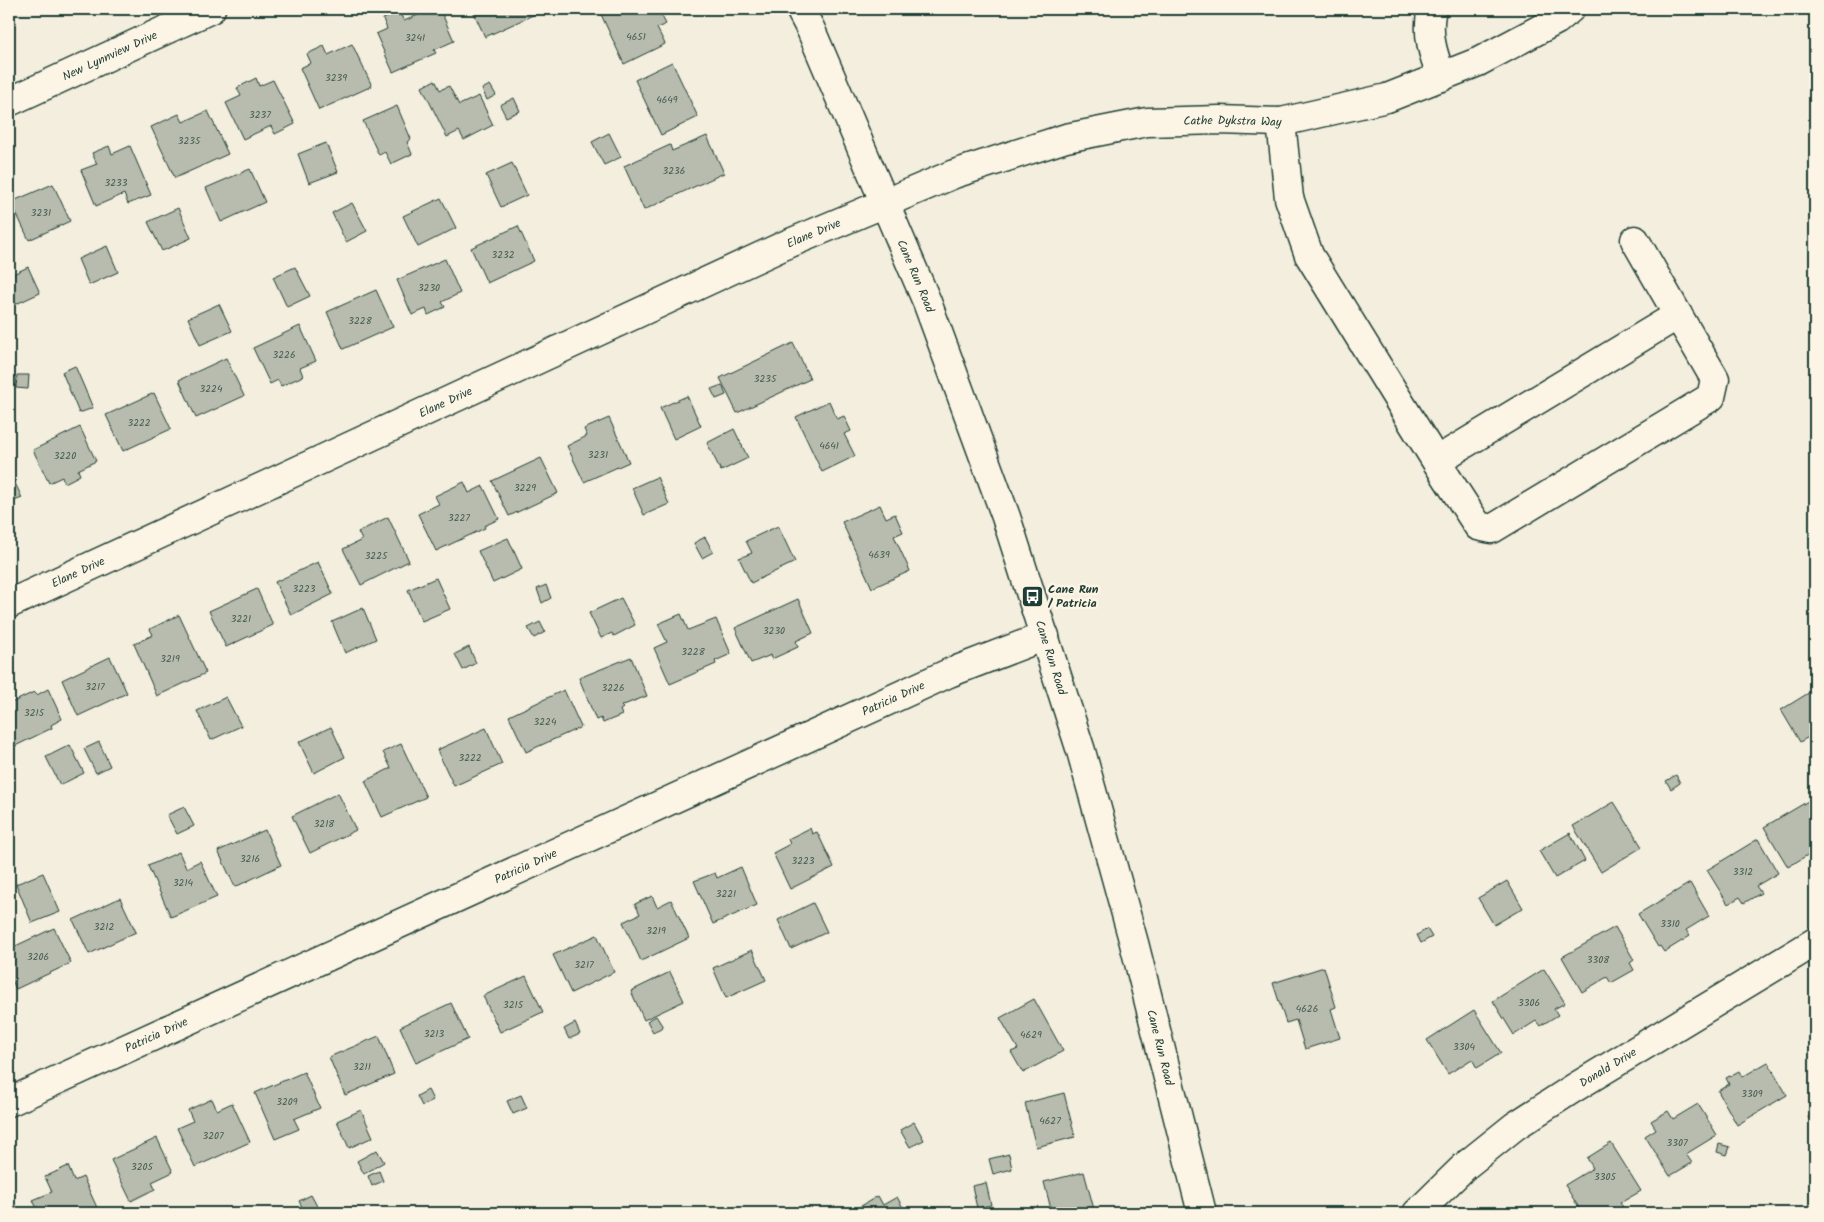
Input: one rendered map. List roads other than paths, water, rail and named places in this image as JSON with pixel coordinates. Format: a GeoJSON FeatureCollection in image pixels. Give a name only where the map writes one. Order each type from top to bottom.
{"type":"FeatureCollection","features":[{"type":"Feature","properties":{"kind":"main road","name":"New Lynnview Drive"},"geometry":{"type":"LineString","coordinates":[[9,102],[211,9]]}},
{"type":"Feature","properties":{"kind":"main road","name":"Cane Run Road"},"geometry":{"type":"LineString","coordinates":[[800,9],[884,202],[951,366],[1006,517],[1081,751],[1134,943],[1202,1213]]}},
{"type":"Feature","properties":{"kind":"main road"},"geometry":{"type":"LineString","coordinates":[[1432,9],[1430,39],[1433,56],[1442,77]]}},
{"type":"Feature","properties":{"kind":"main road","name":"Cathe Dykstra Way"},"geometry":{"type":"LineString","coordinates":[[884,202],[954,174],[1066,138],[1147,122],[1220,120],[1280,122],[1387,98],[1478,62],[1557,20],[1570,9]]}},
{"type":"Feature","properties":{"kind":"main road"},"geometry":{"type":"LineString","coordinates":[[1280,122],[1289,198],[1309,255],[1436,462],[1478,526],[1492,529],[1711,397],[1716,379],[1635,240]]}},
{"type":"Feature","properties":{"kind":"main road","name":"Elane Drive"},"geometry":{"type":"LineString","coordinates":[[9,604],[774,250],[884,202]]}},
{"type":"Feature","properties":{"kind":"main road"},"geometry":{"type":"LineString","coordinates":[[1436,462],[1678,315]]}},
{"type":"Feature","properties":{"kind":"main road","name":"Patricia Drive"},"geometry":{"type":"LineString","coordinates":[[9,1102],[949,673],[1045,636]]}},
{"type":"Feature","properties":{"kind":"main road","name":"Donald Drive"},"geometry":{"type":"LineString","coordinates":[[1417,1213],[1465,1166],[1515,1126],[1574,1088],[1815,942]]}},
{"type":"Feature","properties":{"kind":"place","name":"Cane Run / Patricia"},"geometry":{"type":"Point","coordinates":[1032,596]}}]}
